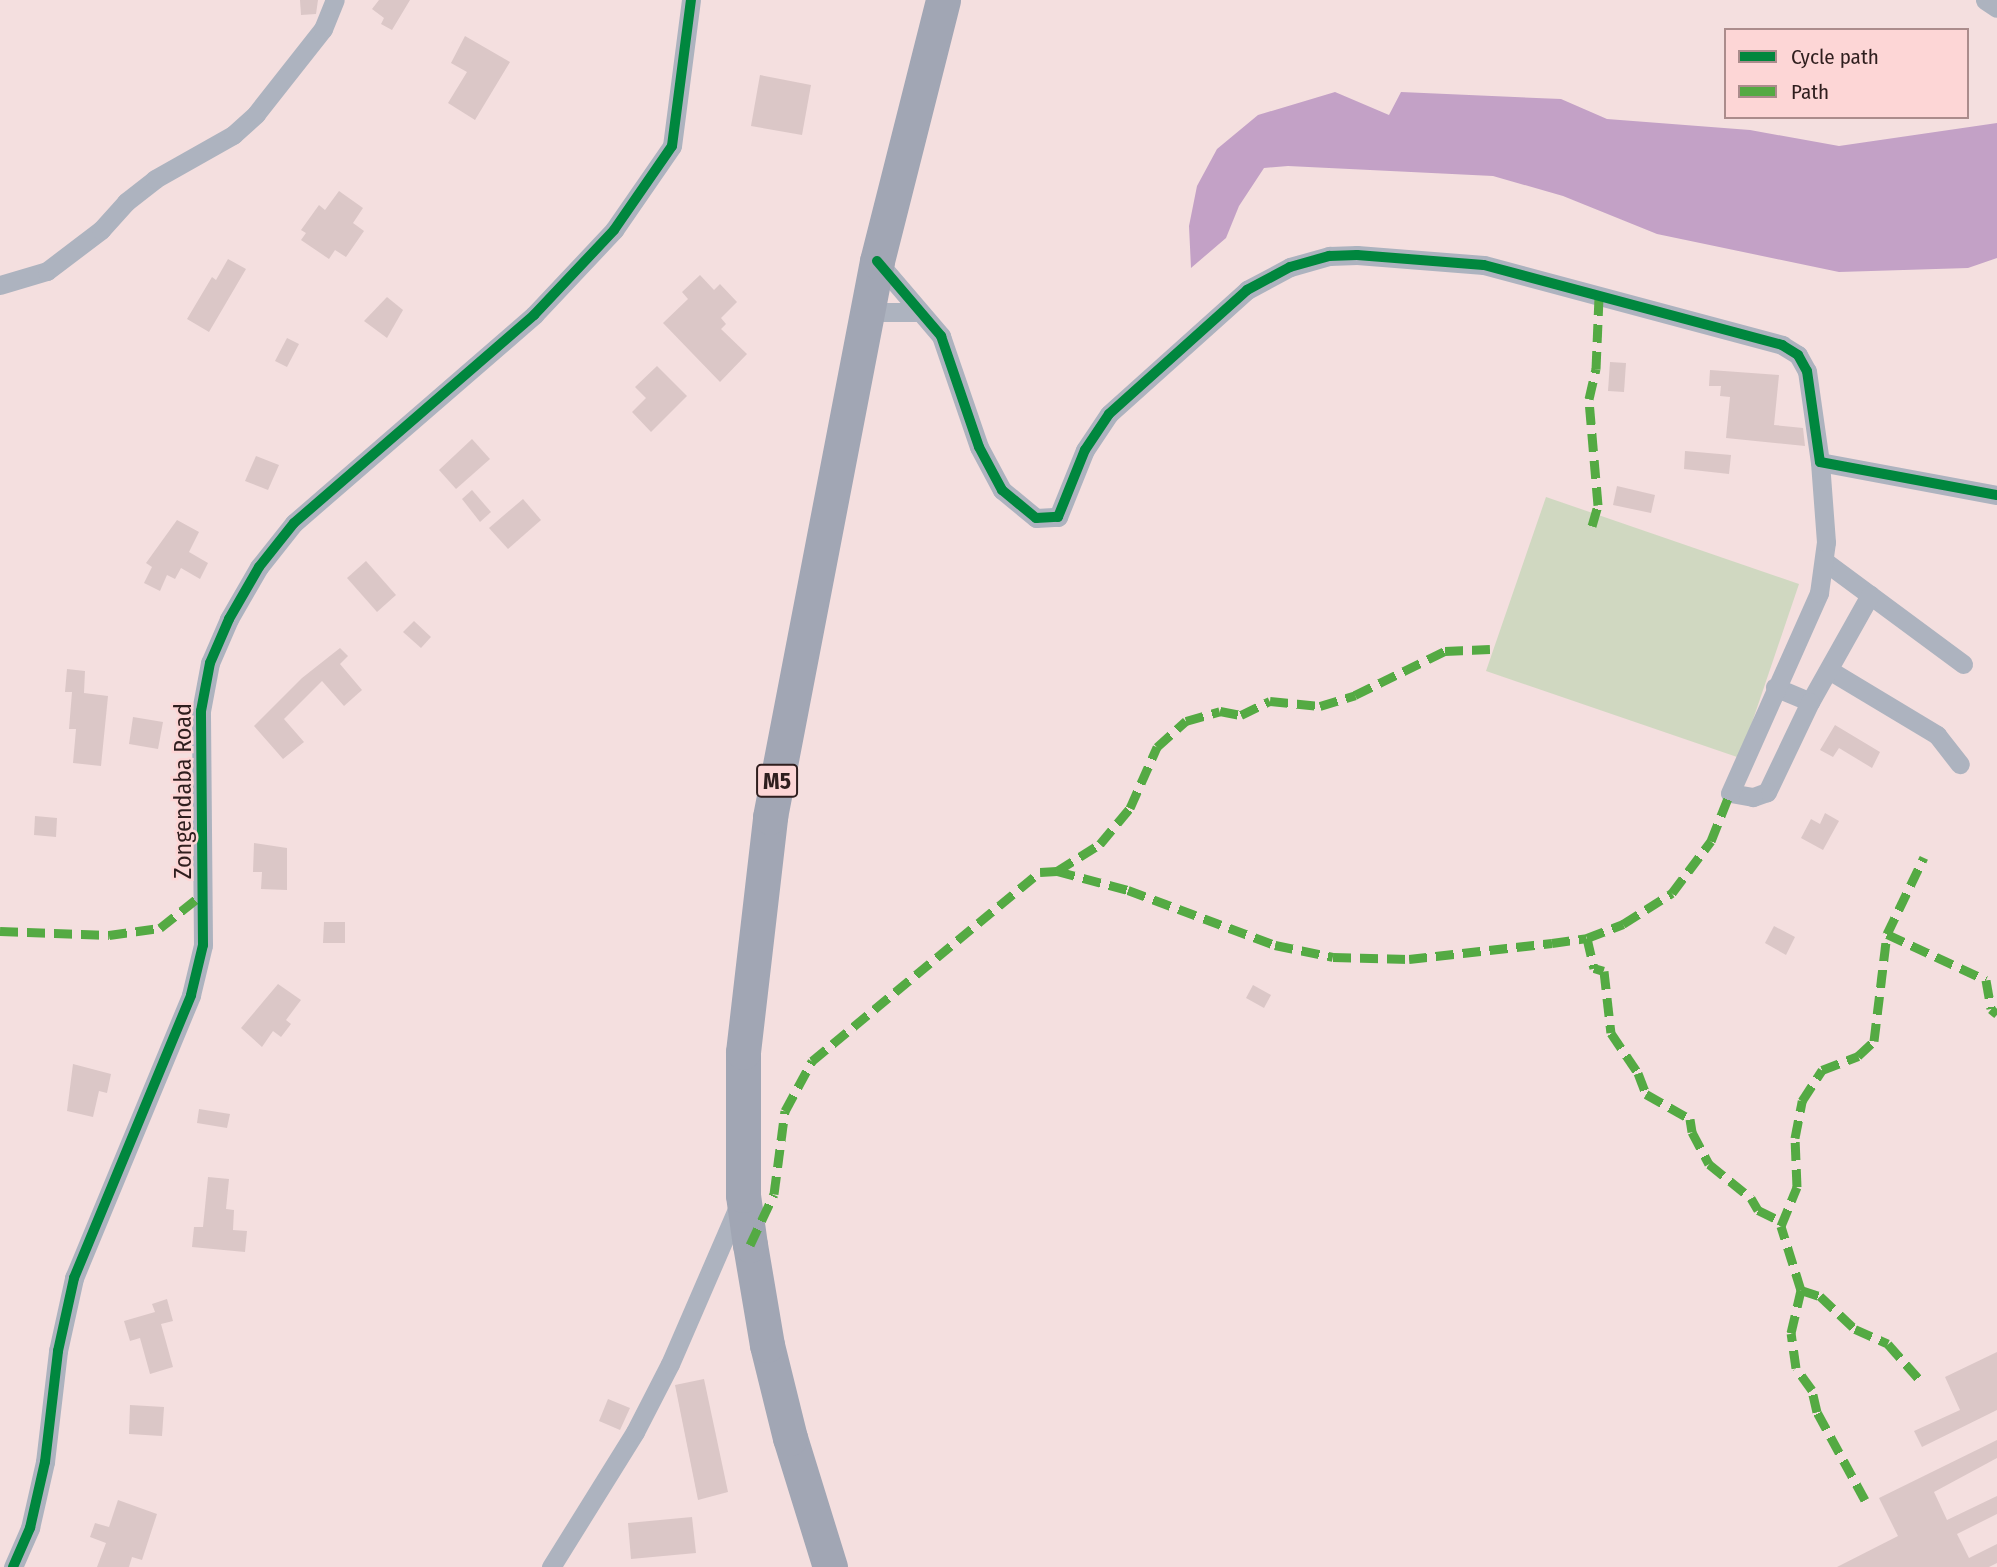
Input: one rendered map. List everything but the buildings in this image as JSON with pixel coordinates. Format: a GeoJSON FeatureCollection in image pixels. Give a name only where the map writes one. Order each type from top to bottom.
{"type":"FeatureCollection","features":[{"type":"Feature","properties":{"kind":"highway","name":"M5"},"geometry":{"type":"LineString","coordinates":[[830,1567],[767,1345],[743,1195],[743,1052],[770,817],[877,261],[943,0]]}},
{"type":"Feature","properties":{"kind":"street"},"geometry":{"type":"LineString","coordinates":[[0,285],[47,271],[100,230],[155,179],[233,135],[256,114],[323,29],[335,0]]}},
{"type":"Feature","properties":{"kind":"street","name":"Zongendaba Road"},"geometry":{"type":"LineString","coordinates":[[13,1567],[30,1528],[45,1462],[58,1351],[74,1278],[191,995],[203,945],[201,711],[210,663],[229,619],[259,567],[294,523],[534,315],[614,230],[672,146],[691,0]]}},
{"type":"Feature","properties":{"kind":"street"},"geometry":{"type":"LineString","coordinates":[[1984,0],[1997,8]]}},
{"type":"Feature","properties":{"kind":"street"},"geometry":{"type":"LineString","coordinates":[[877,261],[916,312],[941,336],[979,447],[1002,490],[1019,508],[1050,521],[1058,517],[1085,450],[1109,414],[1247,290],[1290,267],[1329,256],[1484,265],[1782,345],[1798,355],[1807,371],[1821,462],[1825,561],[1819,593],[1730,793],[1753,797],[1767,792],[1810,702],[1870,595]]}},
{"type":"Feature","properties":{"kind":"street"},"geometry":{"type":"LineString","coordinates":[[867,312],[916,312]]}},
{"type":"Feature","properties":{"kind":"street"},"geometry":{"type":"LineString","coordinates":[[1821,462],[1997,495]]}},
{"type":"Feature","properties":{"kind":"street"},"geometry":{"type":"LineString","coordinates":[[1825,561],[1963,664]]}},
{"type":"Feature","properties":{"kind":"street"},"geometry":{"type":"LineString","coordinates":[[1829,670],[1937,735],[1961,764]]}},
{"type":"Feature","properties":{"kind":"street"},"geometry":{"type":"LineString","coordinates":[[1775,687],[1810,702]]}},
{"type":"Feature","properties":{"kind":"street"},"geometry":{"type":"LineString","coordinates":[[551,1567],[635,1432],[664,1375],[743,1195]]}},
{"type":"Feature","properties":{"kind":"green space"},"geometry":{"type":"Polygon","coordinates":[[[1546,497],[1799,584],[1740,758],[1486,671],[1546,497]]]}},
{"type":"Feature","properties":{"kind":"shaded area"},"geometry":{"type":"Polygon","coordinates":[[[1335,92],[1389,115],[1401,92],[1561,99],[1607,119],[1750,130],[1839,146],[1997,123],[1997,258],[1968,268],[1839,272],[1657,234],[1563,196],[1493,176],[1288,166],[1264,168],[1239,206],[1226,238],[1191,268],[1189,226],[1197,186],[1217,149],[1258,115],[1335,92]]]}},
{"type":"Feature","properties":{"kind":"marked path"},"geometry":{"type":"LineString","coordinates":[[1592,526],[1598,505],[1589,399],[1596,369],[1599,297]]}},
{"type":"Feature","properties":{"kind":"marked path"},"geometry":{"type":"LineString","coordinates":[[1057,871],[1100,844],[1130,808],[1157,747],[1186,721],[1220,711],[1241,715],[1270,701],[1320,706],[1355,695],[1445,651],[1490,649]]}},
{"type":"Feature","properties":{"kind":"marked path"},"geometry":{"type":"LineString","coordinates":[[750,1245],[774,1194],[785,1111],[812,1061],[1040,872],[1057,871],[1128,890],[1275,945],[1333,957],[1409,959],[1552,943],[1587,938],[1623,924],[1672,893],[1711,841],[1730,793]]}},
{"type":"Feature","properties":{"kind":"marked path"},"geometry":{"type":"LineString","coordinates":[[1865,1500],[1817,1412],[1812,1390],[1796,1368],[1791,1333],[1801,1290],[1781,1226],[1797,1187],[1795,1138],[1802,1101],[1822,1070],[1858,1056],[1874,1041],[1887,934],[1924,857]]}},
{"type":"Feature","properties":{"kind":"marked path"},"geometry":{"type":"LineString","coordinates":[[0,931],[109,935],[160,928],[204,893]]}},
{"type":"Feature","properties":{"kind":"marked path"},"geometry":{"type":"LineString","coordinates":[[1887,934],[1986,980],[1991,1009],[1997,1014]]}},
{"type":"Feature","properties":{"kind":"marked path"},"geometry":{"type":"LineString","coordinates":[[1587,938],[1594,968],[1604,971],[1611,1033],[1638,1073],[1646,1094],[1690,1119],[1692,1132],[1709,1164],[1751,1198],[1758,1210],[1783,1222]]}},
{"type":"Feature","properties":{"kind":"marked path"},"geometry":{"type":"LineString","coordinates":[[1801,1290],[1820,1296],[1855,1329],[1888,1344],[1920,1380]]}},
{"type":"Feature","properties":{"kind":"cycle path"},"geometry":{"type":"LineString","coordinates":[[13,1567],[30,1528],[45,1462],[58,1351],[74,1278],[191,995],[203,945],[201,711],[210,663],[229,619],[259,567],[294,523],[534,315],[614,230],[672,146],[691,0]]}},
{"type":"Feature","properties":{"kind":"cycle path"},"geometry":{"type":"LineString","coordinates":[[877,261],[941,336],[979,447],[1002,490],[1036,518],[1058,517],[1085,450],[1109,414],[1247,290],[1290,267],[1329,256],[1357,255],[1484,265],[1782,345],[1798,355],[1807,371],[1820,462],[1997,495]]}}]}
